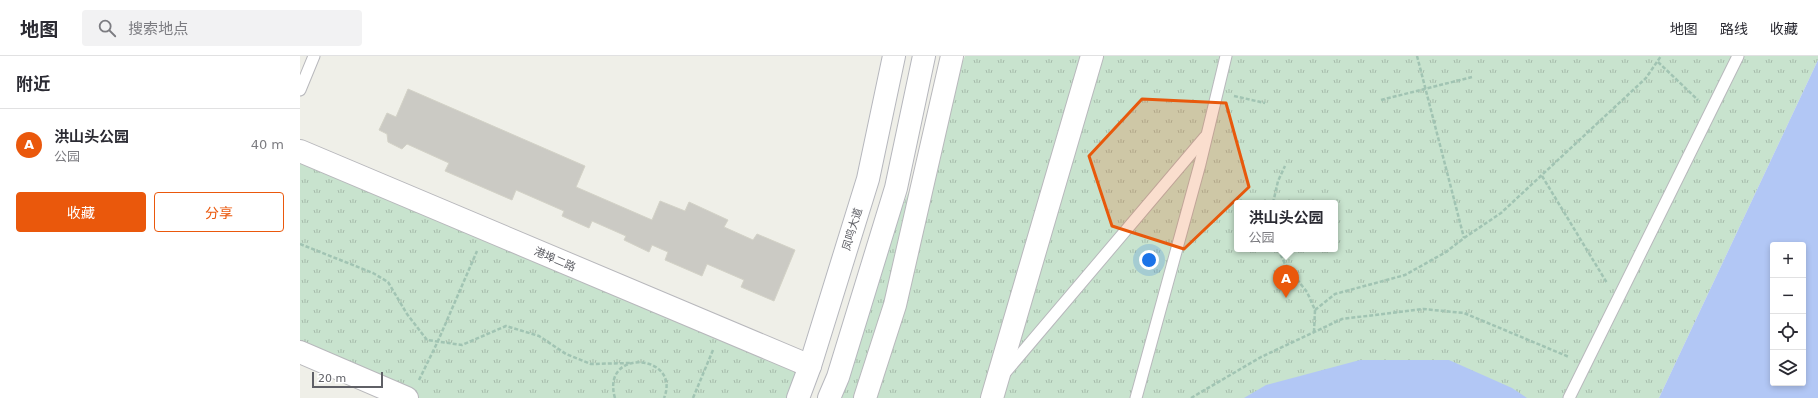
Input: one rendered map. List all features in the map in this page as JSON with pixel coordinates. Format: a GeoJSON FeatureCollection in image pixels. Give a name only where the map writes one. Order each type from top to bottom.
{"type":"FeatureCollection","features":[{"type":"Feature","properties":{"kind":"street","name":"凤鸣大道"},"geometry":{"type":"LineString","coordinates":[[798,398],[810,366],[868,179],[894,56]]}},
{"type":"Feature","properties":{"kind":"street"},"geometry":{"type":"LineString","coordinates":[[829,398],[840,369],[896,188],[924,56]]}},
{"type":"Feature","properties":{"kind":"street"},"geometry":{"type":"LineString","coordinates":[[864,398],[895,305],[952,56]]}},
{"type":"Feature","properties":{"kind":"street"},"geometry":{"type":"LineString","coordinates":[[994,391],[1092,56]]}},
{"type":"Feature","properties":{"kind":"street","name":"港埠二路"},"geometry":{"type":"LineString","coordinates":[[300,151],[810,366]]}},
{"type":"Feature","properties":{"kind":"street"},"geometry":{"type":"LineString","coordinates":[[300,352],[412,391]]}},
{"type":"Feature","properties":{"kind":"lane"},"geometry":{"type":"LineString","coordinates":[[300,90],[314,56]]}},
{"type":"Feature","properties":{"kind":"lane"},"geometry":{"type":"LineString","coordinates":[[1136,398],[1207,134],[1226,56]]}},
{"type":"Feature","properties":{"kind":"lane"},"geometry":{"type":"LineString","coordinates":[[1569,398],[1738,56]]}},
{"type":"Feature","properties":{"kind":"lane"},"geometry":{"type":"LineString","coordinates":[[994,391],[1207,134]]}},
{"type":"Feature","properties":{"kind":"path"},"geometry":{"type":"LineString","coordinates":[[1417,56],[1464,238]]}},
{"type":"Feature","properties":{"kind":"path"},"geometry":{"type":"LineString","coordinates":[[1315,310],[1335,294],[1405,274],[1446,252],[1501,213],[1646,78],[1662,56]]}},
{"type":"Feature","properties":{"kind":"path"},"geometry":{"type":"LineString","coordinates":[[1658,62],[1711,111]]}},
{"type":"Feature","properties":{"kind":"path"},"geometry":{"type":"LineString","coordinates":[[1381,100],[1472,77]]}},
{"type":"Feature","properties":{"kind":"path"},"geometry":{"type":"LineString","coordinates":[[1217,92],[1265,103]]}},
{"type":"Feature","properties":{"kind":"path"},"geometry":{"type":"LineString","coordinates":[[1274,200],[1278,180],[1285,166]]}},
{"type":"Feature","properties":{"kind":"path"},"geometry":{"type":"LineString","coordinates":[[1542,176],[1618,300]]}},
{"type":"Feature","properties":{"kind":"path"},"geometry":{"type":"LineString","coordinates":[[412,391],[438,341],[487,230]]}},
{"type":"Feature","properties":{"kind":"path"},"geometry":{"type":"LineString","coordinates":[[300,244],[373,272],[388,282],[408,314],[427,340],[462,345],[506,326],[539,336],[566,354],[591,364],[647,362],[660,372],[666,387],[664,398]]}},
{"type":"Feature","properties":{"kind":"path"},"geometry":{"type":"LineString","coordinates":[[1279,252],[1285,264],[1307,292],[1315,310],[1314,332]]}},
{"type":"Feature","properties":{"kind":"path"},"geometry":{"type":"LineString","coordinates":[[1191,398],[1261,357],[1342,319],[1423,309],[1464,313],[1586,364]]}},
{"type":"Feature","properties":{"kind":"path"},"geometry":{"type":"LineString","coordinates":[[693,398],[722,329]]}},
{"type":"Feature","properties":{"kind":"path"},"geometry":{"type":"LineString","coordinates":[[615,398],[613,382],[617,374],[630,362]]}},
{"type":"Feature","properties":{"kind":"highlighted area"},"geometry":{"type":"Polygon","coordinates":[[[1142,99],[1226,103],[1249,187],[1184,249],[1112,226],[1089,156],[1142,99]]]}},
{"type":"Feature","properties":{"kind":"green space"},"geometry":{"type":"Polygon","coordinates":[[[965,56],[1818,56],[1818,60],[1659,398],[823,398],[965,56]]]}},
{"type":"Feature","properties":{"kind":"green space"},"geometry":{"type":"Polygon","coordinates":[[[300,151],[810,366],[798,398],[407,398],[300,352],[300,151]]]}},
{"type":"Feature","properties":{"kind":"water"},"geometry":{"type":"Polygon","coordinates":[[[1818,60],[1818,398],[1659,398],[1818,60]]]}},
{"type":"Feature","properties":{"kind":"water"},"geometry":{"type":"Polygon","coordinates":[[[1360,360],[1449,360],[1512,388],[1527,398],[1244,398],[1266,385],[1360,360]]]}},
{"type":"Feature","properties":{"kind":"building"},"geometry":{"type":"Polygon","coordinates":[[[408,89],[585,166],[576,187],[652,220],[660,201],[685,211],[689,202],[728,220],[724,227],[753,240],[757,234],[795,250],[774,301],[741,287],[744,280],[707,264],[702,276],[665,260],[668,252],[652,245],[649,252],[624,240],[626,236],[592,221],[589,228],[562,216],[564,211],[516,190],[512,200],[445,171],[449,163],[407,144],[402,149],[388,142],[387,134],[379,130],[387,113],[396,117],[408,89]]]}},
{"type":"Feature","properties":{"kind":"place","name":"洪山头公园"},"geometry":{"type":"Point","coordinates":[1286,298]}}]}
